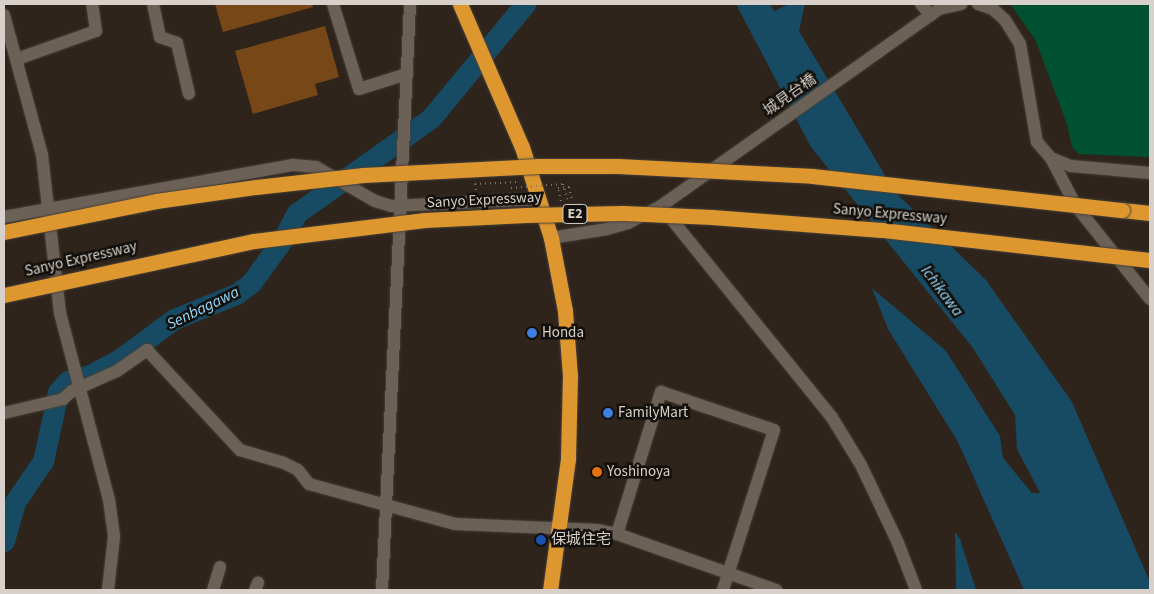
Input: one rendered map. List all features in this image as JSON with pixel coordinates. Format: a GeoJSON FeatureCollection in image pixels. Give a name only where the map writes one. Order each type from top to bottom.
{"type":"FeatureCollection","features":[{"type":"Feature","properties":{"kind":"highway"},"geometry":{"type":"LineString","coordinates":[[460,4],[522,147],[551,238],[565,311],[570,376],[568,459],[560,529],[550,590]]}},
{"type":"Feature","properties":{"kind":"highway","name":"Sanyo Expressway"},"geometry":{"type":"LineString","coordinates":[[4,232],[156,202],[256,187],[373,174],[540,166],[618,166],[813,176],[1150,213]]}},
{"type":"Feature","properties":{"kind":"highway","name":"Sanyo Expressway"},"geometry":{"type":"LineString","coordinates":[[4,295],[254,242],[425,220],[526,215],[623,213],[712,217],[882,230],[1150,260]]}},
{"type":"Feature","properties":{"kind":"street"},"geometry":{"type":"LineString","coordinates":[[17,59],[96,30],[92,4]]}},
{"type":"Feature","properties":{"kind":"street"},"geometry":{"type":"LineString","coordinates":[[152,4],[160,37],[177,43],[189,94]]}},
{"type":"Feature","properties":{"kind":"street"},"geometry":{"type":"LineString","coordinates":[[333,4],[359,89],[408,74]]}},
{"type":"Feature","properties":{"kind":"street"},"geometry":{"type":"LineString","coordinates":[[382,590],[402,157],[406,121],[410,4]]}},
{"type":"Feature","properties":{"kind":"street"},"geometry":{"type":"LineString","coordinates":[[921,4],[930,15]]}},
{"type":"Feature","properties":{"kind":"street","name":"城見台橋"},"geometry":{"type":"LineString","coordinates":[[551,238],[607,230],[628,223],[664,204],[930,15],[939,9],[962,4]]}},
{"type":"Feature","properties":{"kind":"street"},"geometry":{"type":"LineString","coordinates":[[978,4],[993,9],[1018,39],[1025,60],[1028,100],[1037,142],[1051,158],[1076,206],[1150,299]]}},
{"type":"Feature","properties":{"kind":"street"},"geometry":{"type":"LineString","coordinates":[[4,15],[42,155],[46,207],[60,312],[109,500],[114,537],[108,590]]}},
{"type":"Feature","properties":{"kind":"street"},"geometry":{"type":"LineString","coordinates":[[1051,158],[1072,166],[1150,173]]}},
{"type":"Feature","properties":{"kind":"street"},"geometry":{"type":"LineString","coordinates":[[4,217],[46,207],[284,166],[316,167],[375,201],[401,206],[538,199]]}},
{"type":"Feature","properties":{"kind":"street"},"geometry":{"type":"LineString","coordinates":[[664,204],[831,416],[865,474],[898,543],[916,590]]}},
{"type":"Feature","properties":{"kind":"street"},"geometry":{"type":"LineString","coordinates":[[4,413],[64,399],[72,391],[117,371],[147,350],[240,450],[284,463],[298,470],[309,484],[381,502],[386,506],[455,524],[617,534],[776,590]]}},
{"type":"Feature","properties":{"kind":"street"},"geometry":{"type":"LineString","coordinates":[[617,534],[661,392],[774,430],[723,590]]}},
{"type":"Feature","properties":{"kind":"street"},"geometry":{"type":"LineString","coordinates":[[213,590],[220,567]]}},
{"type":"Feature","properties":{"kind":"path"},"geometry":{"type":"LineString","coordinates":[[475,184],[520,182]]}},
{"type":"Feature","properties":{"kind":"path"},"geometry":{"type":"LineString","coordinates":[[511,188],[563,184]]}},
{"type":"Feature","properties":{"kind":"green space"},"geometry":{"type":"Polygon","coordinates":[[[1010,4],[1150,4],[1150,157],[1079,154],[1072,147],[1067,124],[1035,39],[1010,4]]]}},
{"type":"Feature","properties":{"kind":"water","name":"Ichikawa"},"geometry":{"type":"Polygon","coordinates":[[[736,4],[770,4],[774,11],[789,4],[805,4],[799,31],[895,192],[986,280],[1072,402],[1150,582],[1150,590],[1024,590],[958,442],[888,329],[872,288],[946,351],[1000,436],[1003,458],[1032,493],[1040,493],[1017,449],[1015,415],[973,348],[811,147],[736,4]]]}},
{"type":"Feature","properties":{"kind":"water"},"geometry":{"type":"Polygon","coordinates":[[[955,532],[960,539],[976,590],[956,590],[955,532]]]}},
{"type":"Feature","properties":{"kind":"building"},"geometry":{"type":"Polygon","coordinates":[[[215,4],[312,4],[313,7],[223,32],[215,4]]]}},
{"type":"Feature","properties":{"kind":"building"},"geometry":{"type":"Polygon","coordinates":[[[325,26],[339,77],[315,84],[318,95],[253,114],[235,51],[325,26]]]}},
{"type":"Feature","properties":{"kind":"waterway","name":"Senbagawa"},"geometry":{"type":"LineString","coordinates":[[4,541],[15,502],[43,461],[58,392],[68,381],[90,375],[120,359],[174,319],[236,294],[251,283],[283,239],[297,213],[431,118],[525,4]]}},
{"type":"Feature","properties":{"kind":"place","name":"Honda"},"geometry":{"type":"Point","coordinates":[532,333]}},
{"type":"Feature","properties":{"kind":"place","name":"FamilyMart"},"geometry":{"type":"Point","coordinates":[608,413]}},
{"type":"Feature","properties":{"kind":"place","name":"Yoshinoya"},"geometry":{"type":"Point","coordinates":[597,472]}},
{"type":"Feature","properties":{"kind":"place","name":"保城住宅"},"geometry":{"type":"Point","coordinates":[541,540]}}]}
